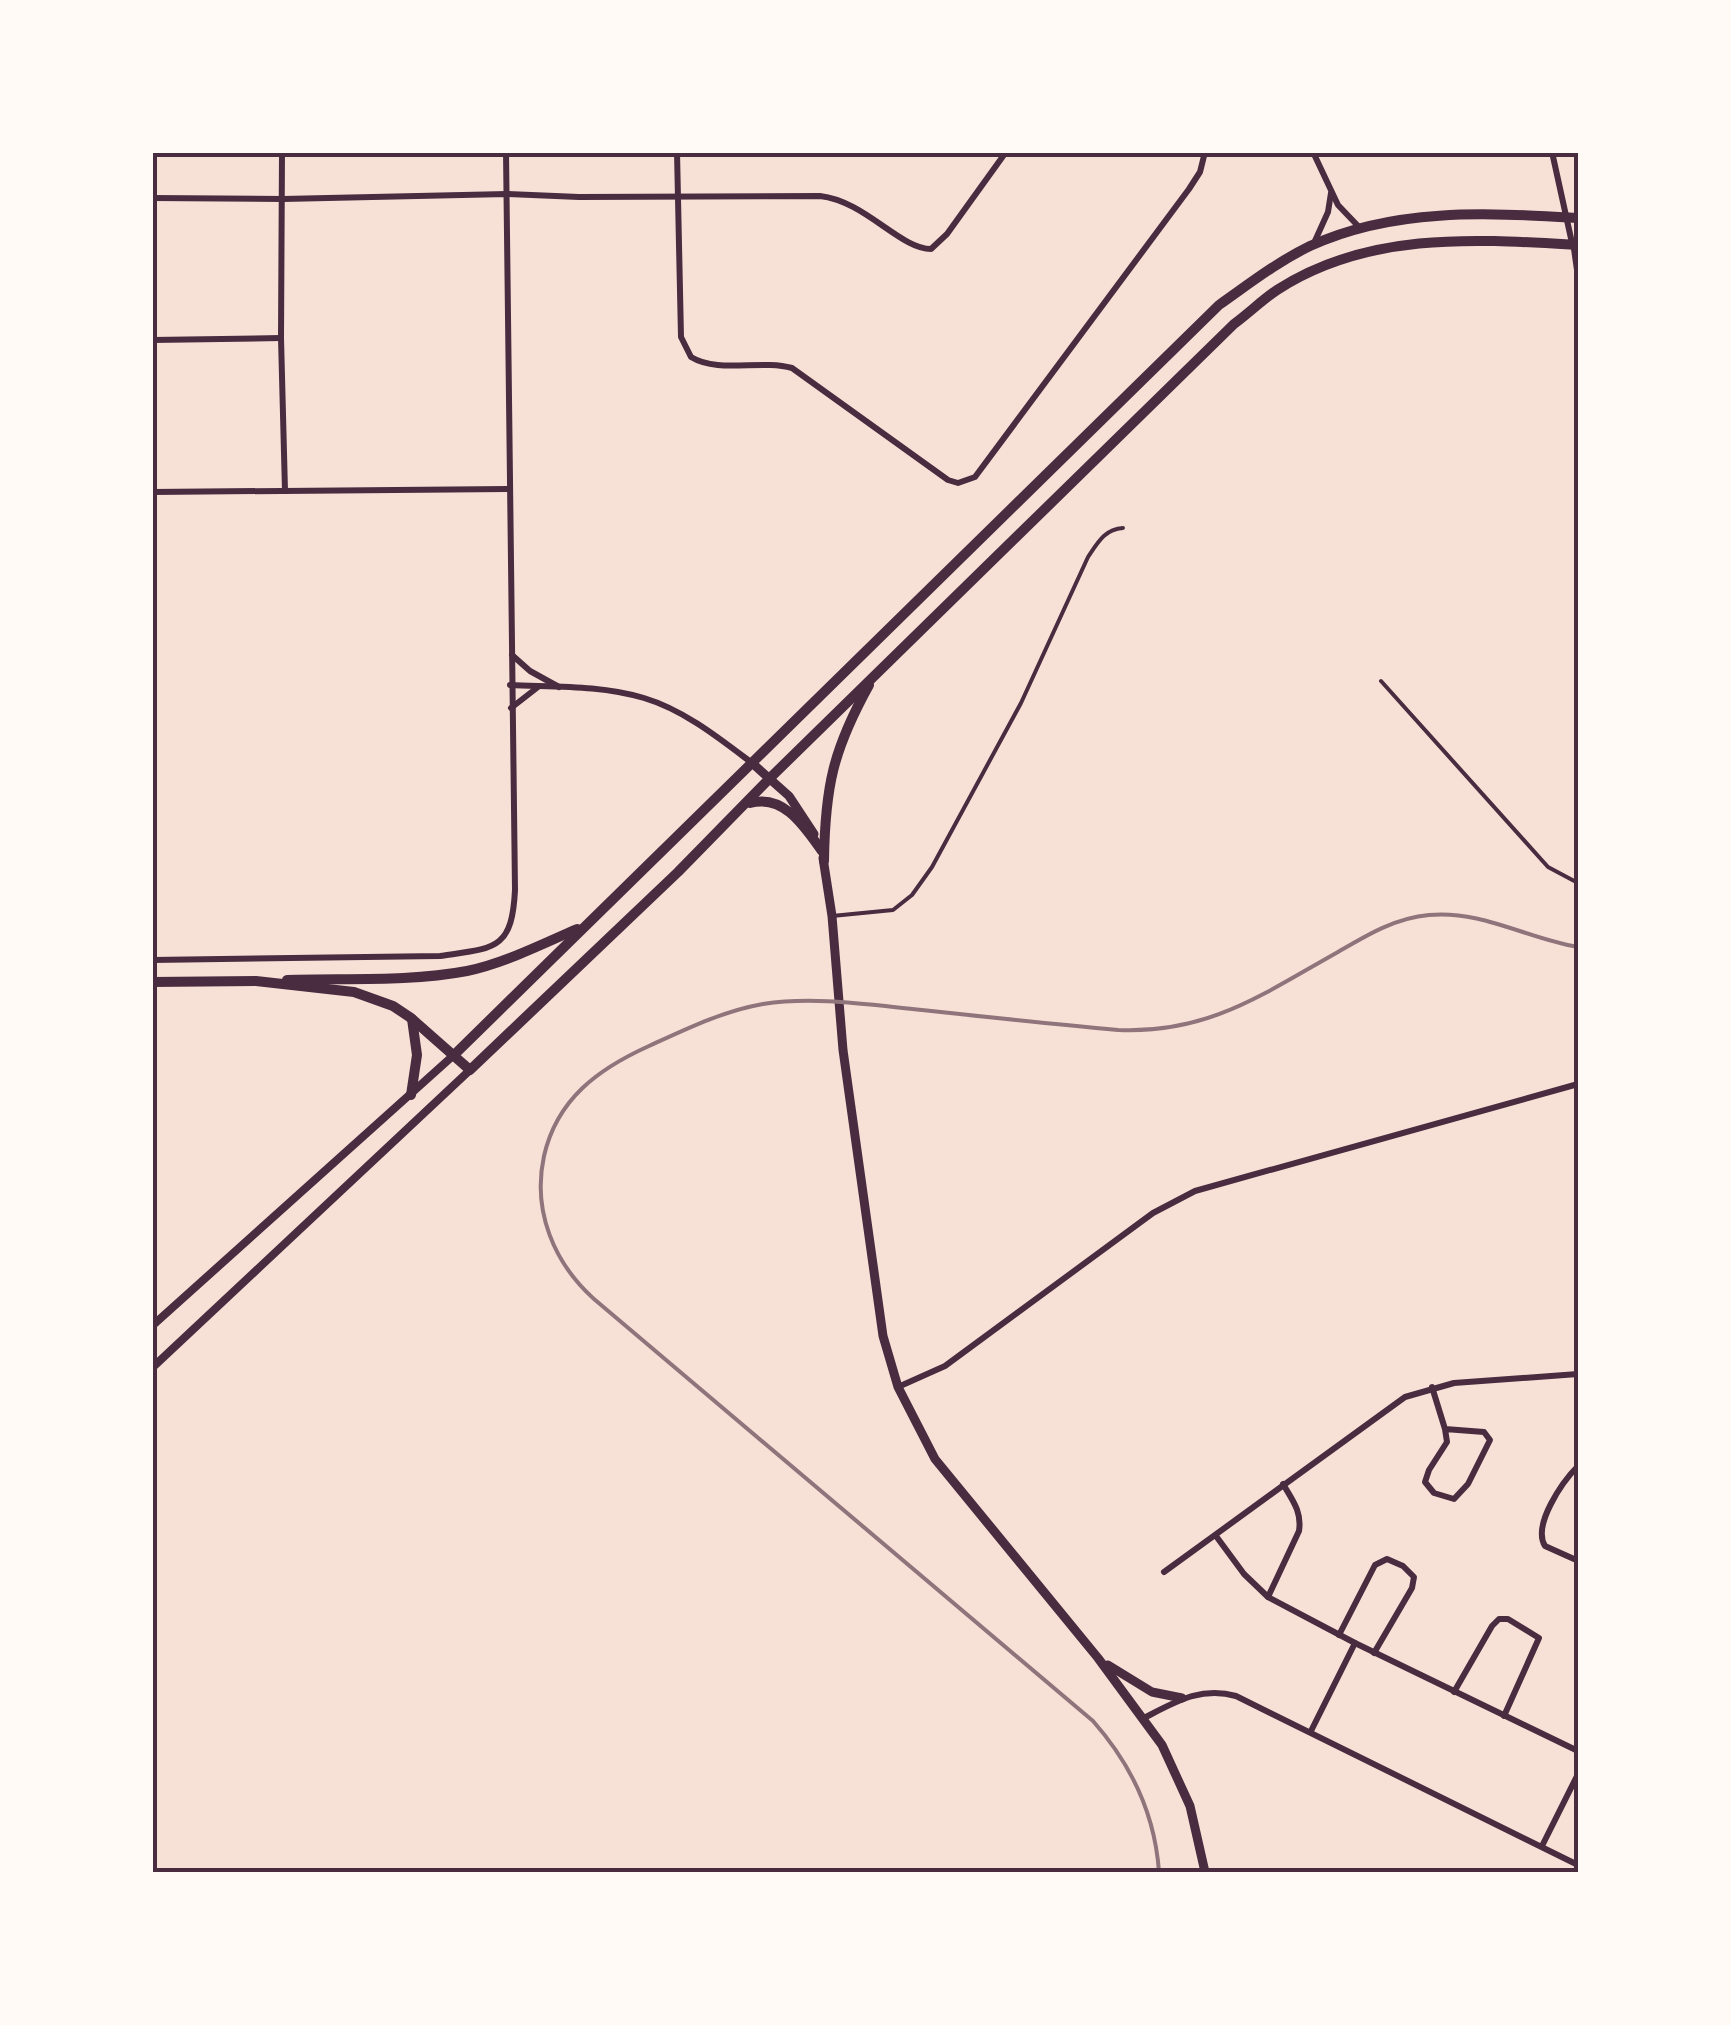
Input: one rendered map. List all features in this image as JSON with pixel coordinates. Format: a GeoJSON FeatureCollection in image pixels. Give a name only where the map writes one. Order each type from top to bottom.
{"type":"FeatureCollection","features":[{"type":"Feature","properties":{"kind":"main road"},"geometry":{"type":"LineString","coordinates":[[455,1054],[1219,305],[1312,245],[1396,218],[1436,214],[1573,218]]}},
{"type":"Feature","properties":{"kind":"main road"},"geometry":{"type":"LineString","coordinates":[[256,980],[354,992],[393,1006],[470,1070],[1234,324],[1278,290],[1352,255],[1400,244],[1452,240],[1575,245]]}},
{"type":"Feature","properties":{"kind":"main road"},"geometry":{"type":"LineString","coordinates":[[874,676],[846,730],[830,774],[822,856],[832,916],[842,1050],[883,1336],[898,1387],[935,1459],[1098,1658],[1144,1718],[1176,1771],[1199,1839],[1205,1872]]}},
{"type":"Feature","properties":{"kind":"main road"},"geometry":{"type":"LineString","coordinates":[[752,763],[802,815],[822,856]]}},
{"type":"Feature","properties":{"kind":"main road"},"geometry":{"type":"LineString","coordinates":[[746,804],[765,800],[778,804],[806,830],[822,856]]}},
{"type":"Feature","properties":{"kind":"main road"},"geometry":{"type":"LineString","coordinates":[[152,982],[412,977],[469,970],[520,954],[584,925]]}},
{"type":"Feature","properties":{"kind":"main road"},"geometry":{"type":"LineString","coordinates":[[411,1095],[416,1056],[412,1018]]}},
{"type":"Feature","properties":{"kind":"main road"},"geometry":{"type":"LineString","coordinates":[[1098,1658],[1137,1684],[1182,1698]]}},
{"type":"Feature","properties":{"kind":"street"},"geometry":{"type":"LineString","coordinates":[[282,152],[285,491]]}},
{"type":"Feature","properties":{"kind":"street"},"geometry":{"type":"LineString","coordinates":[[152,960],[440,956],[483,950],[496,944],[512,924],[515,890],[506,152]]}},
{"type":"Feature","properties":{"kind":"street"},"geometry":{"type":"LineString","coordinates":[[677,152],[681,337],[691,356],[713,364],[779,364],[792,368],[921,462],[958,483],[974,477],[981,468],[1189,189],[1200,172],[1205,152]]}},
{"type":"Feature","properties":{"kind":"street"},"geometry":{"type":"LineString","coordinates":[[152,198],[506,194],[838,198],[916,246],[932,249],[1006,152]]}},
{"type":"Feature","properties":{"kind":"street"},"geometry":{"type":"LineString","coordinates":[[1313,152],[1342,211],[1360,228]]}},
{"type":"Feature","properties":{"kind":"street"},"geometry":{"type":"LineString","coordinates":[[1552,152],[1573,218],[1575,245]]}},
{"type":"Feature","properties":{"kind":"street"},"geometry":{"type":"LineString","coordinates":[[1312,245],[1328,212],[1331,192]]}},
{"type":"Feature","properties":{"kind":"street"},"geometry":{"type":"LineString","coordinates":[[152,340],[281,338]]}},
{"type":"Feature","properties":{"kind":"street"},"geometry":{"type":"LineString","coordinates":[[152,492],[508,489]]}},
{"type":"Feature","properties":{"kind":"street"},"geometry":{"type":"LineString","coordinates":[[512,654],[530,672],[562,688]]}},
{"type":"Feature","properties":{"kind":"street"},"geometry":{"type":"LineString","coordinates":[[510,685],[608,690],[646,699],[695,722],[752,763]]}},
{"type":"Feature","properties":{"kind":"street"},"geometry":{"type":"LineString","coordinates":[[511,708],[539,686]]}},
{"type":"Feature","properties":{"kind":"street"},"geometry":{"type":"LineString","coordinates":[[152,1326],[455,1054]]}},
{"type":"Feature","properties":{"kind":"street"},"geometry":{"type":"LineString","coordinates":[[152,1368],[470,1070]]}},
{"type":"Feature","properties":{"kind":"street"},"geometry":{"type":"LineString","coordinates":[[898,1387],[945,1366],[1153,1213],[1195,1191],[1578,1084]]}},
{"type":"Feature","properties":{"kind":"street"},"geometry":{"type":"LineString","coordinates":[[1164,1572],[1404,1397],[1432,1387],[1490,1379],[1578,1374]]}},
{"type":"Feature","properties":{"kind":"street"},"geometry":{"type":"LineString","coordinates":[[1432,1387],[1447,1442],[1428,1470],[1425,1482],[1434,1493],[1454,1499],[1486,1455],[1490,1440],[1484,1432],[1446,1429]]}},
{"type":"Feature","properties":{"kind":"street"},"geometry":{"type":"LineString","coordinates":[[1578,1466],[1540,1532],[1545,1546],[1578,1558]]}},
{"type":"Feature","properties":{"kind":"street"},"geometry":{"type":"LineString","coordinates":[[1268,1597],[1299,1531],[1298,1509],[1283,1484]]}},
{"type":"Feature","properties":{"kind":"street"},"geometry":{"type":"LineString","coordinates":[[1216,1536],[1244,1574],[1268,1597],[1355,1644],[1578,1751]]}},
{"type":"Feature","properties":{"kind":"street"},"geometry":{"type":"LineString","coordinates":[[1340,1635],[1375,1565],[1392,1560],[1410,1572],[1414,1583],[1374,1652]]}},
{"type":"Feature","properties":{"kind":"street"},"geometry":{"type":"LineString","coordinates":[[1454,1692],[1496,1622],[1508,1619],[1539,1638],[1504,1716]]}},
{"type":"Feature","properties":{"kind":"street"},"geometry":{"type":"LineString","coordinates":[[1312,1731],[1355,1644]]}},
{"type":"Feature","properties":{"kind":"street"},"geometry":{"type":"LineString","coordinates":[[1144,1718],[1182,1698],[1222,1692],[1312,1731],[1578,1865]]}},
{"type":"Feature","properties":{"kind":"street"},"geometry":{"type":"LineString","coordinates":[[1542,1846],[1578,1774]]}},
{"type":"Feature","properties":{"kind":"lane"},"geometry":{"type":"LineString","coordinates":[[1575,245],[1578,284]]}},
{"type":"Feature","properties":{"kind":"lane"},"geometry":{"type":"LineString","coordinates":[[832,916],[893,910],[912,895],[932,868],[1022,704],[1088,556],[1112,529],[1123,528]]}},
{"type":"Feature","properties":{"kind":"lane"},"geometry":{"type":"LineString","coordinates":[[1380,681],[1548,867],[1578,883]]}},
{"type":"Feature","properties":{"kind":"railway"},"geometry":{"type":"LineString","coordinates":[[1159,1872],[1152,1830],[1139,1791],[1119,1755],[1093,1721],[580,1285],[557,1252],[544,1216],[541,1176],[550,1136],[569,1102],[613,1065],[705,1021],[763,1004],[842,1002],[1150,1030],[1234,1008],[1371,934],[1417,917],[1468,917],[1578,947]]}}]}
